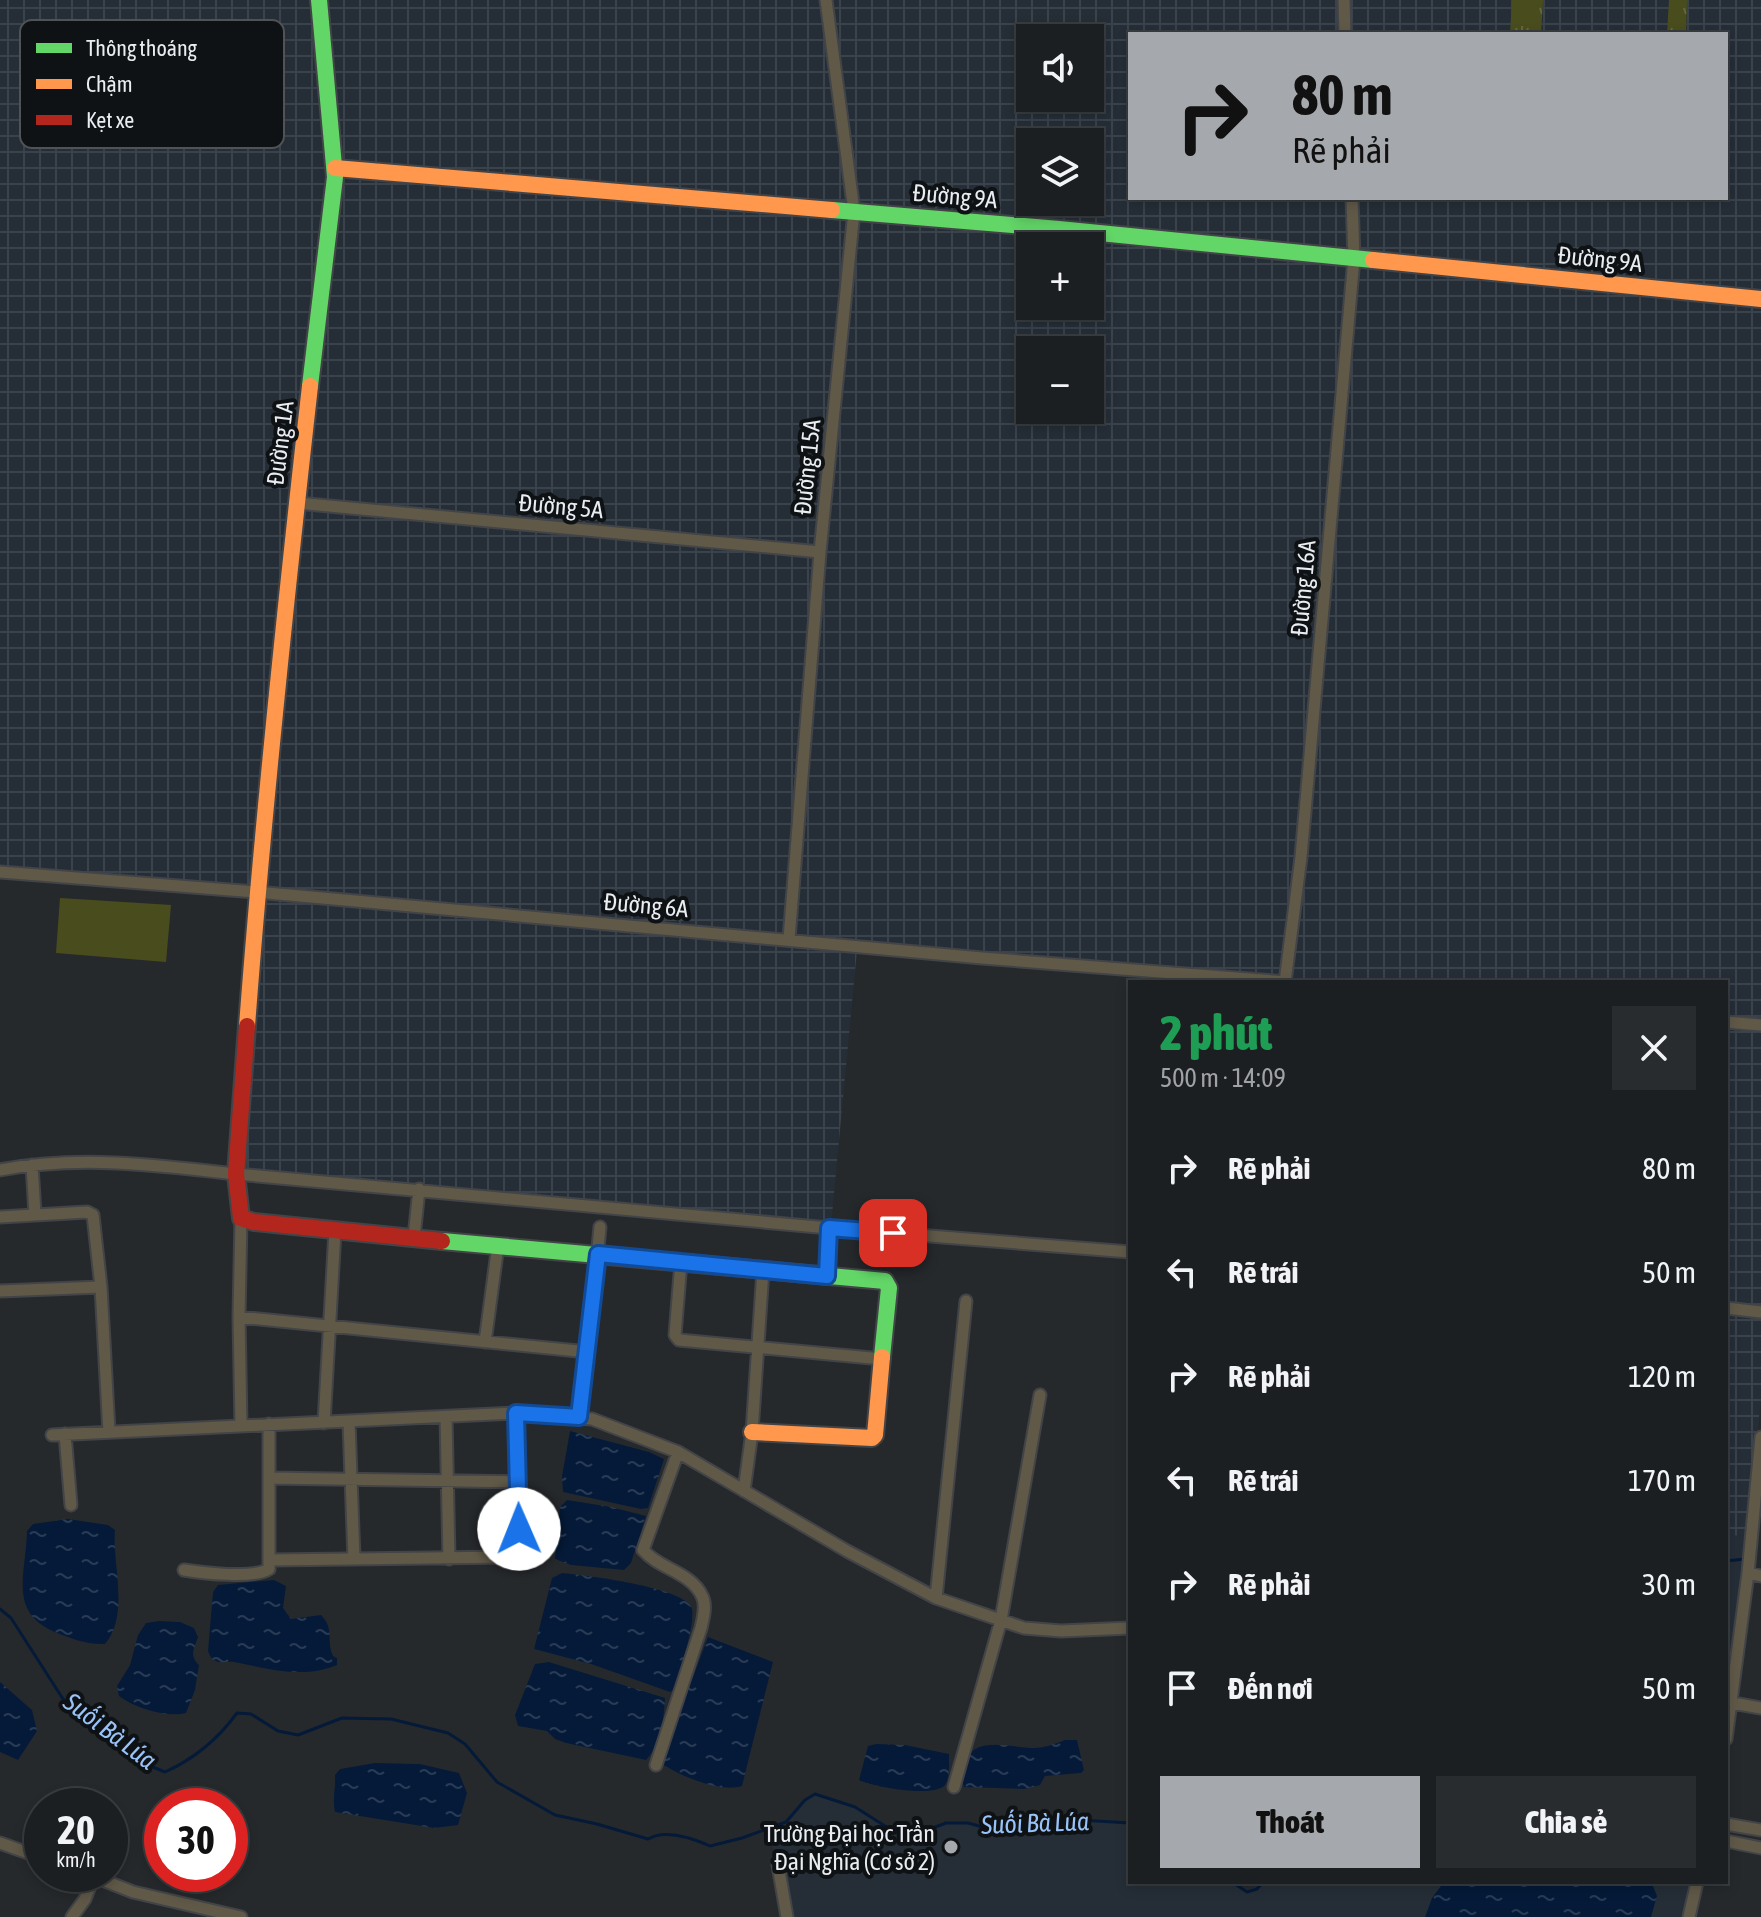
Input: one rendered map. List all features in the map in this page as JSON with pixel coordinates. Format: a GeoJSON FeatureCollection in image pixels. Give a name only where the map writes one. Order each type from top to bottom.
{"type":"FeatureCollection","features":[{"type":"Feature","properties":{"kind":"street","name":"Đường 1A"},"geometry":{"type":"LineString","coordinates":[[241,1218],[236,1174],[256,892],[335,168],[319,0]]}},
{"type":"Feature","properties":{"kind":"street","name":"Đường 15A"},"geometry":{"type":"LineString","coordinates":[[789,939],[820,552],[854,211],[826,0]]}},
{"type":"Feature","properties":{"kind":"street"},"geometry":{"type":"LineString","coordinates":[[1344,0],[1345,32]]}},
{"type":"Feature","properties":{"kind":"street","name":"Đường 9A"},"geometry":{"type":"LineString","coordinates":[[335,168],[854,211],[1761,299]]}},
{"type":"Feature","properties":{"kind":"street","name":"Đường 16A"},"geometry":{"type":"LineString","coordinates":[[1286,980],[1303,843],[1354,258],[1352,200]]}},
{"type":"Feature","properties":{"kind":"street","name":"Đường 5A"},"geometry":{"type":"LineString","coordinates":[[297,503],[820,552]]}},
{"type":"Feature","properties":{"kind":"street","name":"Đường 6A"},"geometry":{"type":"LineString","coordinates":[[0,872],[1261,980]]}},
{"type":"Feature","properties":{"kind":"street"},"geometry":{"type":"LineString","coordinates":[[1728,1022],[1761,1025]]}},
{"type":"Feature","properties":{"kind":"street"},"geometry":{"type":"LineString","coordinates":[[0,1170],[32,1165],[153,1164],[829,1228],[1128,1252]]}},
{"type":"Feature","properties":{"kind":"street"},"geometry":{"type":"LineString","coordinates":[[32,1165],[35,1214]]}},
{"type":"Feature","properties":{"kind":"street"},"geometry":{"type":"LineString","coordinates":[[414,1237],[419,1189]]}},
{"type":"Feature","properties":{"kind":"street"},"geometry":{"type":"LineString","coordinates":[[0,1217],[87,1212],[93,1215],[101,1287],[109,1432]]}},
{"type":"Feature","properties":{"kind":"street"},"geometry":{"type":"LineString","coordinates":[[241,1426],[241,1218],[335,1231],[885,1281],[889,1288],[875,1435],[872,1438],[752,1432]]}},
{"type":"Feature","properties":{"kind":"street"},"geometry":{"type":"LineString","coordinates":[[579,1417],[600,1227]]}},
{"type":"Feature","properties":{"kind":"street"},"geometry":{"type":"LineString","coordinates":[[827,1276],[829,1228]]}},
{"type":"Feature","properties":{"kind":"street"},"geometry":{"type":"LineString","coordinates":[[324,1423],[335,1231]]}},
{"type":"Feature","properties":{"kind":"street"},"geometry":{"type":"LineString","coordinates":[[485,1342],[498,1245]]}},
{"type":"Feature","properties":{"kind":"street"},"geometry":{"type":"LineString","coordinates":[[681,1262],[676,1339],[882,1359]]}},
{"type":"Feature","properties":{"kind":"street"},"geometry":{"type":"LineString","coordinates":[[744,1491],[752,1432],[763,1270]]}},
{"type":"Feature","properties":{"kind":"street"},"geometry":{"type":"LineString","coordinates":[[0,1291],[101,1287]]}},
{"type":"Feature","properties":{"kind":"street"},"geometry":{"type":"LineString","coordinates":[[936,1598],[966,1301]]}},
{"type":"Feature","properties":{"kind":"street"},"geometry":{"type":"LineString","coordinates":[[1728,1308],[1761,1312]]}},
{"type":"Feature","properties":{"kind":"street"},"geometry":{"type":"LineString","coordinates":[[239,1317],[588,1352]]}},
{"type":"Feature","properties":{"kind":"street"},"geometry":{"type":"LineString","coordinates":[[954,1787],[1001,1620],[1040,1395]]}},
{"type":"Feature","properties":{"kind":"street"},"geometry":{"type":"LineString","coordinates":[[270,1560],[517,1557],[516,1413]]}},
{"type":"Feature","properties":{"kind":"street"},"geometry":{"type":"LineString","coordinates":[[52,1435],[516,1413],[579,1417],[678,1452],[901,1581],[936,1598],[1024,1628],[1061,1631],[1128,1628]]}},
{"type":"Feature","properties":{"kind":"street"},"geometry":{"type":"LineString","coordinates":[[446,1417],[449,1559]]}},
{"type":"Feature","properties":{"kind":"street"},"geometry":{"type":"LineString","coordinates":[[349,1422],[354,1559]]}},
{"type":"Feature","properties":{"kind":"street"},"geometry":{"type":"LineString","coordinates":[[184,1570],[261,1573],[269,1569],[269,1424]]}},
{"type":"Feature","properties":{"kind":"street"},"geometry":{"type":"LineString","coordinates":[[65,1434],[71,1505]]}},
{"type":"Feature","properties":{"kind":"street"},"geometry":{"type":"LineString","coordinates":[[1728,1729],[1755,1533],[1761,1437]]}},
{"type":"Feature","properties":{"kind":"street"},"geometry":{"type":"LineString","coordinates":[[656,1765],[701,1628],[704,1610],[703,1596],[683,1576],[650,1559],[643,1550],[678,1452]]}},
{"type":"Feature","properties":{"kind":"street"},"geometry":{"type":"LineString","coordinates":[[269,1478],[518,1482]]}},
{"type":"Feature","properties":{"kind":"street"},"geometry":{"type":"LineString","coordinates":[[1748,1570],[1761,1576]]}},
{"type":"Feature","properties":{"kind":"street"},"geometry":{"type":"LineString","coordinates":[[1733,1703],[1761,1708]]}},
{"type":"Feature","properties":{"kind":"street"},"geometry":{"type":"LineString","coordinates":[[1728,1824],[1761,1830]]}},
{"type":"Feature","properties":{"kind":"street"},"geometry":{"type":"LineString","coordinates":[[1728,1841],[1761,1848]]}},
{"type":"Feature","properties":{"kind":"street"},"geometry":{"type":"LineString","coordinates":[[0,1843],[24,1852]]}},
{"type":"Feature","properties":{"kind":"street"},"geometry":{"type":"LineString","coordinates":[[778,1865],[787,1917]]}},
{"type":"Feature","properties":{"kind":"street"},"geometry":{"type":"LineString","coordinates":[[1689,1917],[1697,1884]]}},
{"type":"Feature","properties":{"kind":"street"},"geometry":{"type":"LineString","coordinates":[[128,1890],[241,1917]]}},
{"type":"Feature","properties":{"kind":"street"},"geometry":{"type":"LineString","coordinates":[[72,1917],[87,1892]]}},
{"type":"Feature","properties":{"kind":"shaded area"},"geometry":{"type":"Polygon","coordinates":[[[0,0],[1761,0],[1761,1309],[1728,1305],[1728,980],[1299,980],[1055,961],[857,950],[831,1225],[239,1171],[259,895],[0,869],[0,0]]]}},
{"type":"Feature","properties":{"kind":"shaded area"},"geometry":{"type":"Polygon","coordinates":[[[1728,1311],[1761,1316],[1761,1397],[1748,1535],[1728,1536],[1728,1311]]]}},
{"type":"Feature","properties":{"kind":"shaded area"},"geometry":{"type":"Polygon","coordinates":[[[1748,1535],[1728,1704],[1728,1536],[1748,1535]]]}},
{"type":"Feature","properties":{"kind":"shaded area","name":"Trường Đại học Trần Đại Nghĩa (Cơ sở 2)"},"geometry":{"type":"Polygon","coordinates":[[[815,1794],[855,1807],[896,1833],[925,1831],[946,1823],[1017,1829],[1080,1820],[1128,1823],[1128,1884],[1235,1884],[1247,1892],[1261,1884],[1693,1884],[1685,1917],[790,1917],[768,1829],[786,1822],[805,1800],[815,1794]]]}},
{"type":"Feature","properties":{"kind":"green space"},"geometry":{"type":"Polygon","coordinates":[[[1512,0],[1543,0],[1541,32],[1510,32],[1512,0]]]}},
{"type":"Feature","properties":{"kind":"green space"},"geometry":{"type":"Polygon","coordinates":[[[1669,0],[1687,0],[1686,32],[1667,32],[1669,0]]]}},
{"type":"Feature","properties":{"kind":"green space"},"geometry":{"type":"Polygon","coordinates":[[[60,898],[171,905],[166,962],[56,953],[60,898]]]}},
{"type":"Feature","properties":{"kind":"water"},"geometry":{"type":"Polygon","coordinates":[[[570,1431],[649,1452],[664,1459],[648,1508],[563,1492],[562,1476],[570,1431]]]}},
{"type":"Feature","properties":{"kind":"water"},"geometry":{"type":"Polygon","coordinates":[[[567,1500],[646,1516],[631,1563],[624,1570],[571,1565],[555,1559],[560,1507],[567,1500]]]}},
{"type":"Feature","properties":{"kind":"water"},"geometry":{"type":"Polygon","coordinates":[[[68,1519],[108,1525],[115,1530],[117,1619],[105,1644],[87,1643],[41,1625],[25,1604],[23,1577],[27,1531],[33,1524],[68,1519]]]}},
{"type":"Feature","properties":{"kind":"water"},"geometry":{"type":"Polygon","coordinates":[[[562,1573],[654,1588],[686,1601],[692,1609],[691,1626],[676,1688],[670,1692],[591,1664],[534,1649],[552,1578],[562,1573]]]}},
{"type":"Feature","properties":{"kind":"water"},"geometry":{"type":"Polygon","coordinates":[[[274,1580],[286,1586],[283,1608],[291,1619],[321,1615],[325,1620],[337,1665],[299,1672],[220,1662],[211,1657],[208,1651],[213,1592],[218,1585],[274,1580]]]}},
{"type":"Feature","properties":{"kind":"water"},"geometry":{"type":"Polygon","coordinates":[[[180,1622],[194,1628],[198,1637],[193,1655],[199,1665],[195,1690],[186,1713],[151,1711],[119,1696],[117,1686],[130,1665],[138,1635],[146,1623],[180,1622]]]}},
{"type":"Feature","properties":{"kind":"water"},"geometry":{"type":"Polygon","coordinates":[[[708,1637],[773,1662],[742,1786],[733,1788],[700,1782],[661,1763],[708,1637]]]}},
{"type":"Feature","properties":{"kind":"water"},"geometry":{"type":"Polygon","coordinates":[[[549,1662],[665,1698],[658,1739],[646,1760],[566,1743],[555,1739],[547,1731],[518,1726],[515,1715],[535,1664],[549,1662]]]}},
{"type":"Feature","properties":{"kind":"water"},"geometry":{"type":"Polygon","coordinates":[[[0,1682],[32,1710],[37,1731],[18,1760],[0,1752],[0,1682]]]}},
{"type":"Feature","properties":{"kind":"water"},"geometry":{"type":"Polygon","coordinates":[[[1065,1740],[1077,1740],[1084,1770],[1081,1773],[1045,1776],[1040,1785],[1024,1789],[964,1787],[966,1762],[977,1748],[995,1745],[1038,1748],[1065,1740]]]}},
{"type":"Feature","properties":{"kind":"water"},"geometry":{"type":"Polygon","coordinates":[[[905,1745],[949,1754],[947,1782],[939,1789],[917,1791],[877,1786],[859,1780],[868,1746],[905,1745]]]}},
{"type":"Feature","properties":{"kind":"water"},"geometry":{"type":"Polygon","coordinates":[[[375,1763],[420,1764],[459,1773],[467,1793],[458,1825],[434,1828],[335,1812],[335,1775],[340,1769],[375,1763]]]}},
{"type":"Feature","properties":{"kind":"water"},"geometry":{"type":"Polygon","coordinates":[[[1442,1884],[1648,1884],[1653,1886],[1657,1896],[1651,1917],[1425,1917],[1432,1898],[1442,1884]]]}},
{"type":"Feature","properties":{"kind":"waterway","name":"Suối Bà Lúa"},"geometry":{"type":"LineString","coordinates":[[1728,1561],[1745,1559]]}},
{"type":"Feature","properties":{"kind":"waterway","name":"Suối Bà Lúa"},"geometry":{"type":"LineString","coordinates":[[0,1609],[11,1618],[63,1699],[143,1763],[165,1772],[205,1747],[237,1713],[251,1714],[278,1731],[298,1735],[342,1718],[391,1719],[448,1733],[465,1744],[497,1782],[555,1815],[648,1839],[670,1835],[710,1846],[742,1838],[786,1822],[805,1800],[815,1794],[855,1807],[896,1833],[925,1831],[946,1823],[1017,1829],[1080,1820],[1128,1823]]}},
{"type":"Feature","properties":{"kind":"waterway","name":"Suối Bà Lúa"},"geometry":{"type":"LineString","coordinates":[[1235,1884],[1247,1892],[1261,1884]]}},
{"type":"Feature","properties":{"kind":"traffic: fast"},"geometry":{"type":"LineString","coordinates":[[310,386],[335,177],[319,0]]}},
{"type":"Feature","properties":{"kind":"traffic: fast"},"geometry":{"type":"LineString","coordinates":[[832,210],[1373,260]]}},
{"type":"Feature","properties":{"kind":"traffic: fast"},"geometry":{"type":"LineString","coordinates":[[442,1241],[885,1281],[889,1288],[882,1357]]}},
{"type":"Feature","properties":{"kind":"traffic: slow"},"geometry":{"type":"LineString","coordinates":[[335,168],[832,210]]}},
{"type":"Feature","properties":{"kind":"traffic: slow"},"geometry":{"type":"LineString","coordinates":[[1373,260],[1761,299]]}},
{"type":"Feature","properties":{"kind":"traffic: slow"},"geometry":{"type":"LineString","coordinates":[[247,1026],[260,866],[310,386]]}},
{"type":"Feature","properties":{"kind":"traffic: slow"},"geometry":{"type":"LineString","coordinates":[[752,1432],[872,1438],[875,1435],[882,1357]]}},
{"type":"Feature","properties":{"kind":"traffic: jam"},"geometry":{"type":"LineString","coordinates":[[247,1026],[236,1174],[241,1218],[254,1222],[442,1241]]}},
{"type":"Feature","properties":{"kind":"place","name":"Trường Đại học Trần Đại Nghĩa (Cơ sở 2)"},"geometry":{"type":"Point","coordinates":[951,1847]}},
{"type":"Feature","properties":{"kind":"route"},"geometry":{"type":"LineString","coordinates":[[519,1529],[516,1413],[579,1417],[598,1254],[827,1276],[829,1228],[893,1233]]}}]}
